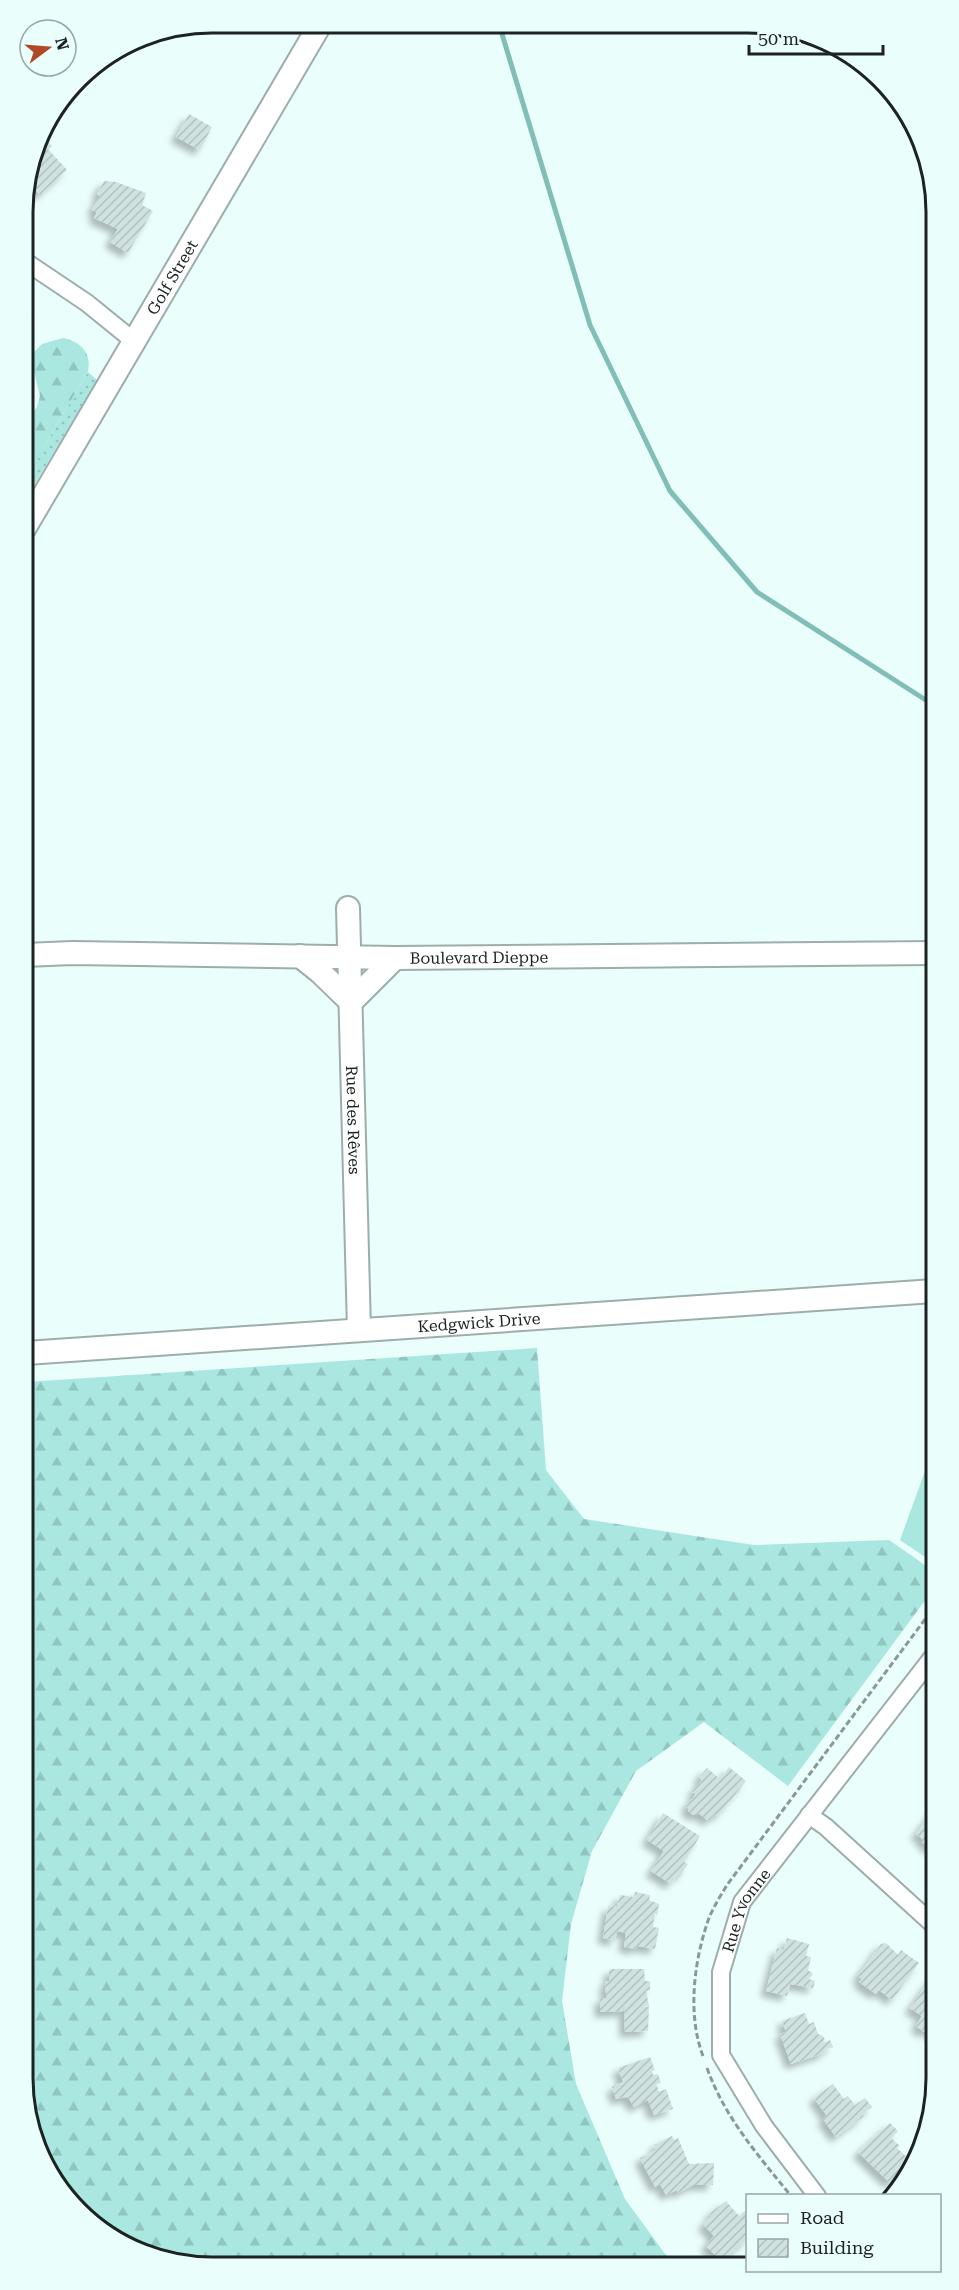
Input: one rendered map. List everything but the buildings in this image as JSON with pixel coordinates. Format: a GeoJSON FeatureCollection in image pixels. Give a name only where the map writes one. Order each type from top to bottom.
{"type":"FeatureCollection","features":[{"type":"Feature","properties":{"kind":"street","name":"Golf Street"},"geometry":{"type":"LineString","coordinates":[[33,514],[315,33]]}},
{"type":"Feature","properties":{"kind":"street"},"geometry":{"type":"LineString","coordinates":[[33,267],[87,303],[135,342]]}},
{"type":"Feature","properties":{"kind":"street","name":"Rue des Rêves"},"geometry":{"type":"LineString","coordinates":[[348,908],[359,1330]]}},
{"type":"Feature","properties":{"kind":"street","name":"Boulevard Dieppe"},"geometry":{"type":"LineString","coordinates":[[33,955],[395,958],[926,953]]}},
{"type":"Feature","properties":{"kind":"street"},"geometry":{"type":"LineString","coordinates":[[300,956],[351,1002],[395,958]]}},
{"type":"Feature","properties":{"kind":"street","name":"Kedgwick Drive"},"geometry":{"type":"LineString","coordinates":[[33,1353],[926,1292]]}},
{"type":"Feature","properties":{"kind":"street","name":"Rue Yvonne"},"geometry":{"type":"LineString","coordinates":[[815,2194],[764,2126],[721,2055],[720,1972],[742,1902],[926,1666]]}},
{"type":"Feature","properties":{"kind":"street"},"geometry":{"type":"LineString","coordinates":[[809,1815],[826,1827],[926,1918]]}},
{"type":"Feature","properties":{"kind":"path"},"geometry":{"type":"LineString","coordinates":[[789,2194],[749,2145],[717,2094],[699,2045],[694,1997],[699,1954],[710,1917],[727,1885],[926,1618]]}},
{"type":"Feature","properties":{"kind":"green space"},"geometry":{"type":"Polygon","coordinates":[[[63,338],[75,342],[84,349],[89,365],[88,372],[33,465],[33,412],[40,396],[33,358],[34,352],[42,344],[63,338]]]}},
{"type":"Feature","properties":{"kind":"green space"},"geometry":{"type":"Polygon","coordinates":[[[88,372],[97,380],[33,487],[33,465],[88,372]]]}},
{"type":"Feature","properties":{"kind":"green space"},"geometry":{"type":"Polygon","coordinates":[[[537,1348],[546,1470],[584,1519],[754,1545],[889,1540],[926,1566],[926,1599],[788,1786],[704,1722],[636,1771],[592,1851],[571,1924],[562,2001],[576,2084],[625,2199],[667,2257],[212,2257],[177,2254],[154,2248],[122,2233],[85,2205],[70,2187],[57,2168],[39,2125],[33,2078],[33,1382],[537,1348]]]}},
{"type":"Feature","properties":{"kind":"green space"},"geometry":{"type":"Polygon","coordinates":[[[926,1468],[926,1558],[900,1540],[926,1468]]]}},
{"type":"Feature","properties":{"kind":"waterway"},"geometry":{"type":"LineString","coordinates":[[502,33],[590,325],[670,491],[757,592],[926,700]]}}]}
